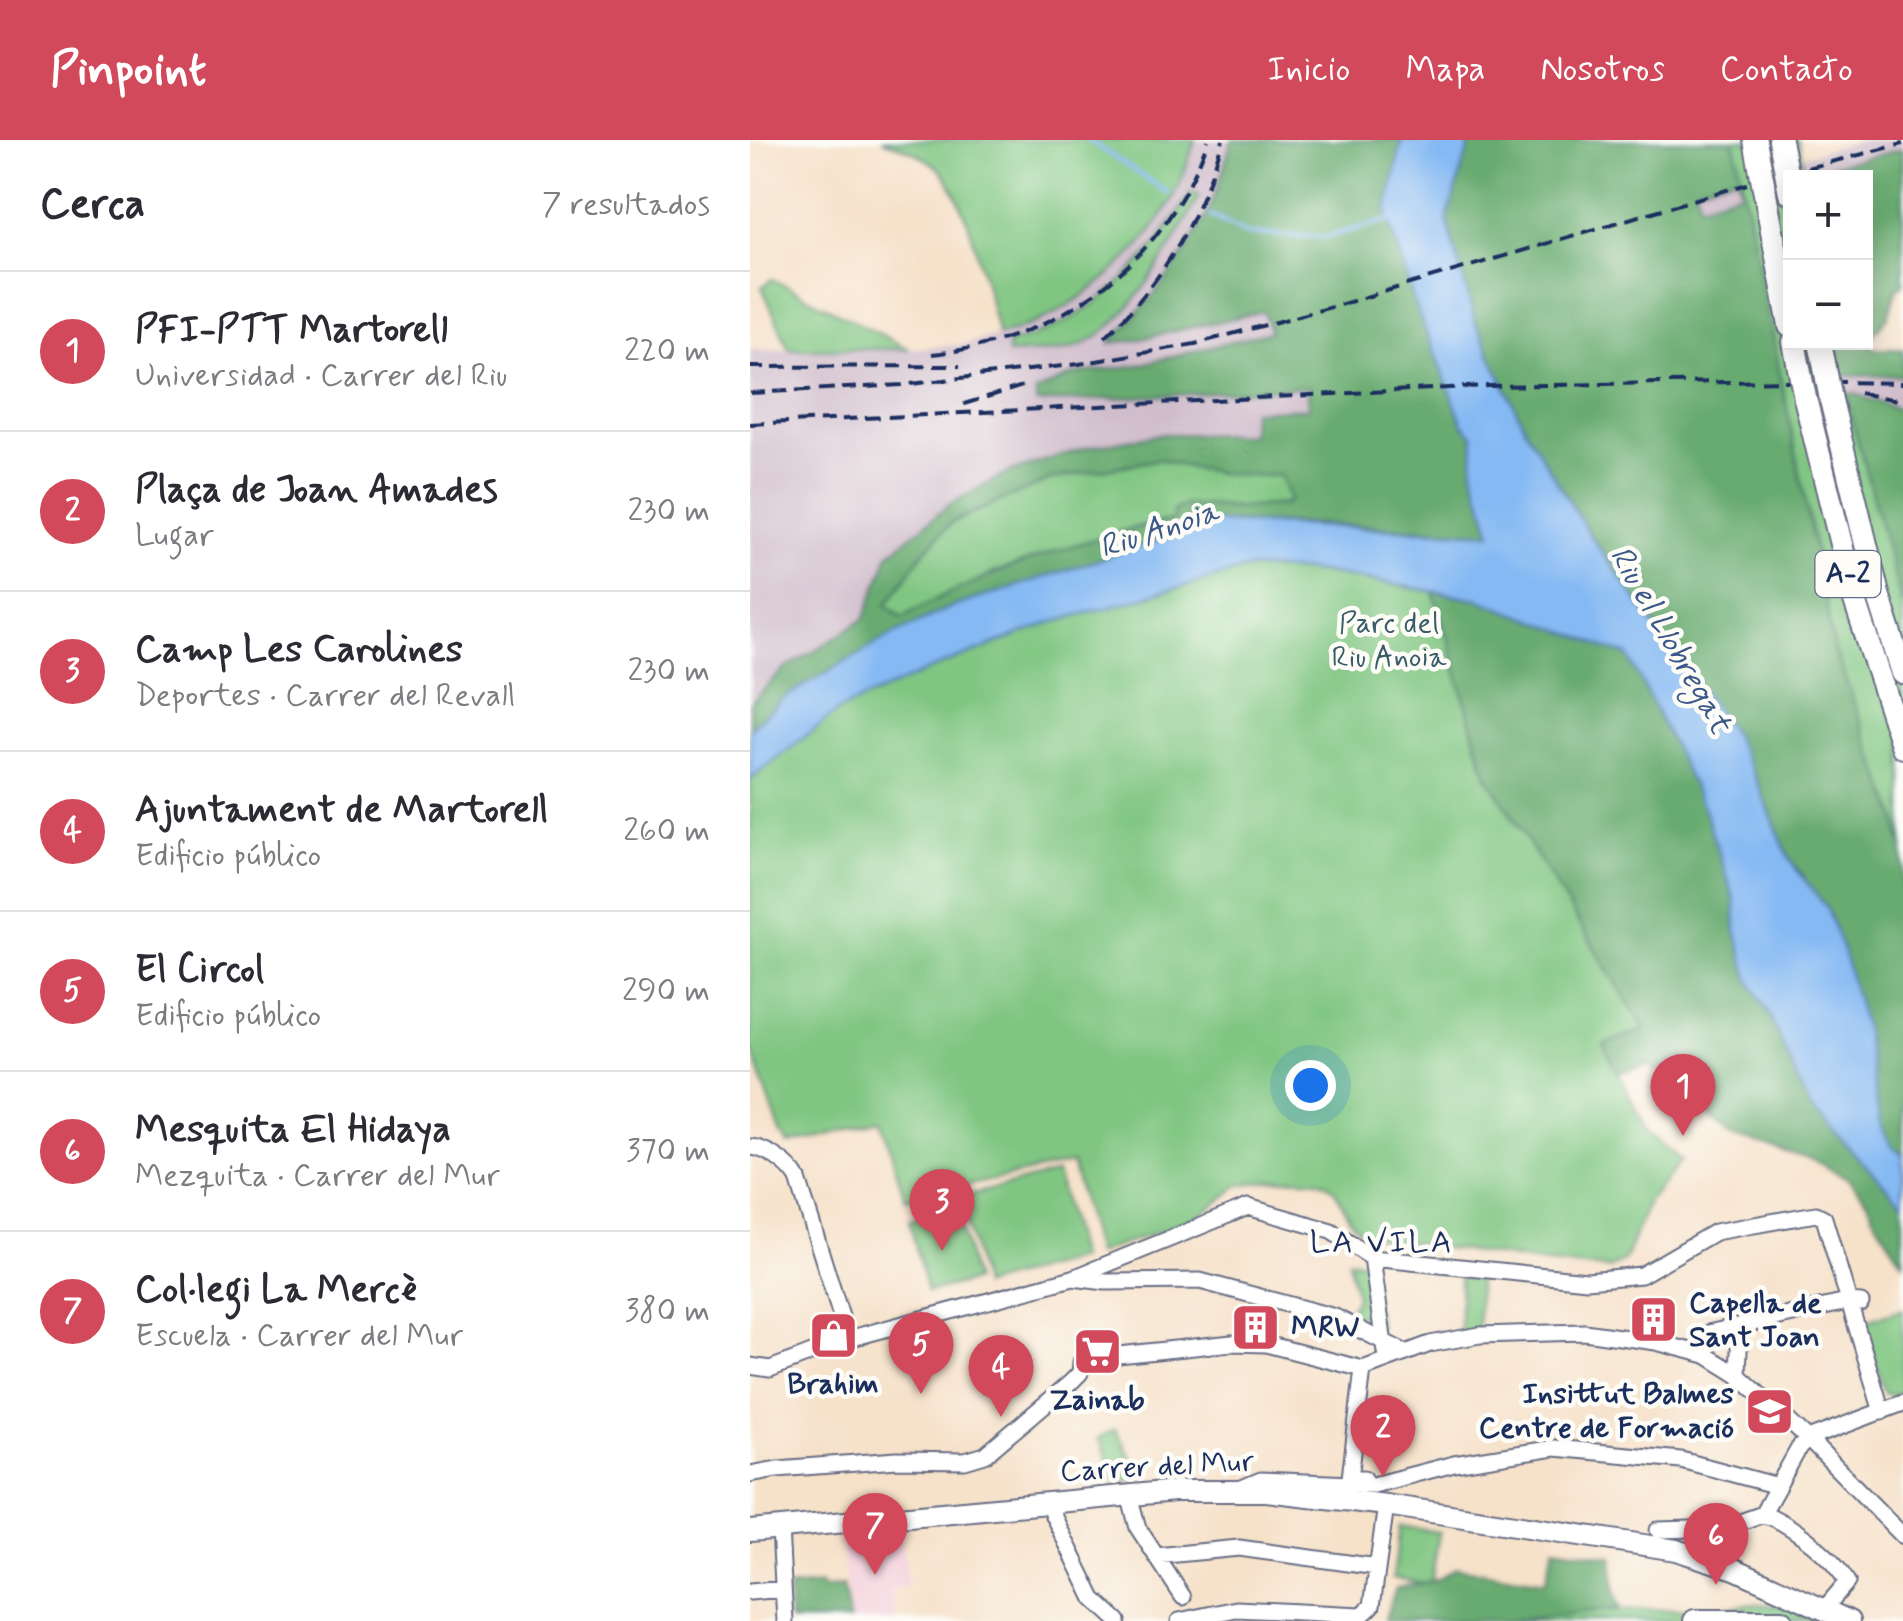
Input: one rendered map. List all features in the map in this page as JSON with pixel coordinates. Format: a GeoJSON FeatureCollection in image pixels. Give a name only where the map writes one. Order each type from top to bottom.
{"type":"FeatureCollection","features":[{"type":"Feature","properties":{"kind":"highway"},"geometry":{"type":"LineString","coordinates":[[1756,140],[1783,288]]}},
{"type":"Feature","properties":{"kind":"highway"},"geometry":{"type":"LineString","coordinates":[[1780,140],[1786,170]]}},
{"type":"Feature","properties":{"kind":"highway","name":"A-2"},"geometry":{"type":"LineString","coordinates":[[1796,350],[1855,601],[1903,747]]}},
{"type":"Feature","properties":{"kind":"highway","name":"A-2"},"geometry":{"type":"LineString","coordinates":[[1821,350],[1878,594],[1903,673]]}},
{"type":"Feature","properties":{"kind":"highway"},"geometry":{"type":"LineString","coordinates":[[1695,1621],[1782,1621]]}},
{"type":"Feature","properties":{"kind":"main road","name":"Carrer del Mur"},"geometry":{"type":"LineString","coordinates":[[750,1531],[1129,1495],[1239,1490],[1386,1505],[1676,1550],[1736,1569],[1849,1621]]}},
{"type":"Feature","properties":{"kind":"street"},"geometry":{"type":"LineString","coordinates":[[750,1147],[763,1149],[798,1178],[848,1339]]}},
{"type":"Feature","properties":{"kind":"street"},"geometry":{"type":"LineString","coordinates":[[750,1366],[770,1369],[848,1339],[1073,1278],[1248,1206],[1331,1230],[1372,1258],[1588,1280],[1641,1274],[1716,1232],[1816,1214],[1824,1218],[1854,1302],[1882,1412]]}},
{"type":"Feature","properties":{"kind":"street"},"geometry":{"type":"LineString","coordinates":[[1372,1258],[1386,1345],[1371,1366],[1350,1478],[1408,1476]]}},
{"type":"Feature","properties":{"kind":"street"},"geometry":{"type":"LineString","coordinates":[[1073,1278],[1200,1282],[1335,1317],[1406,1353]]}},
{"type":"Feature","properties":{"kind":"street"},"geometry":{"type":"LineString","coordinates":[[1706,1356],[1708,1334],[1854,1302]]}},
{"type":"Feature","properties":{"kind":"street"},"geometry":{"type":"LineString","coordinates":[[1738,1375],[1740,1327]]}},
{"type":"Feature","properties":{"kind":"street"},"geometry":{"type":"LineString","coordinates":[[750,1474],[776,1468],[897,1460],[965,1461],[985,1455],[1063,1389],[1080,1372],[1080,1362],[1232,1343],[1266,1344],[1371,1366],[1446,1339],[1584,1332],[1656,1342],[1706,1356],[1738,1375],[1808,1439],[1903,1536]]}},
{"type":"Feature","properties":{"kind":"street"},"geometry":{"type":"LineString","coordinates":[[1765,1509],[1808,1439],[1903,1403]]}},
{"type":"Feature","properties":{"kind":"street"},"geometry":{"type":"LineString","coordinates":[[1239,1490],[1262,1480],[1373,1485],[1554,1448],[1680,1460],[1778,1486]]}},
{"type":"Feature","properties":{"kind":"street"},"geometry":{"type":"LineString","coordinates":[[1129,1495],[1138,1528],[1182,1597]]}},
{"type":"Feature","properties":{"kind":"street"},"geometry":{"type":"LineString","coordinates":[[1047,1503],[1094,1599],[1118,1621]]}},
{"type":"Feature","properties":{"kind":"street"},"geometry":{"type":"LineString","coordinates":[[1180,1621],[1236,1609],[1362,1616],[1372,1606],[1386,1505]]}},
{"type":"Feature","properties":{"kind":"street"},"geometry":{"type":"LineString","coordinates":[[1658,1530],[1723,1528],[1760,1515],[1772,1517],[1846,1578],[1847,1582],[1825,1608]]}},
{"type":"Feature","properties":{"kind":"street"},"geometry":{"type":"LineString","coordinates":[[780,1528],[785,1621]]}},
{"type":"Feature","properties":{"kind":"street"},"geometry":{"type":"LineString","coordinates":[[1156,1556],[1239,1548],[1377,1567]]}},
{"type":"Feature","properties":{"kind":"street"},"geometry":{"type":"LineString","coordinates":[[750,1592],[784,1589]]}},
{"type":"Feature","properties":{"kind":"shaded area"},"geometry":{"type":"Polygon","coordinates":[[[1195,140],[1232,140],[1212,203],[1190,246],[1156,295],[1111,342],[1136,340],[1264,311],[1270,332],[1139,365],[1075,374],[1036,402],[1308,387],[1309,408],[1252,411],[1252,435],[1160,434],[1085,448],[1008,473],[950,504],[889,554],[865,619],[785,669],[750,703],[750,350],[909,349],[959,345],[1006,333],[1052,313],[1126,260],[1154,227],[1179,186],[1195,140]],[[1191,193],[1166,235],[1134,272],[1086,311],[1029,338],[1008,343],[1008,354],[1079,346],[1111,324],[1146,284],[1199,196],[1191,193]]]}},
{"type":"Feature","properties":{"kind":"shaded area"},"geometry":{"type":"Polygon","coordinates":[[[1861,140],[1903,140],[1903,149],[1814,170],[1805,170],[1802,156],[1861,140]]]}},
{"type":"Feature","properties":{"kind":"shaded area"},"geometry":{"type":"Polygon","coordinates":[[[1739,175],[1743,191],[1700,204],[1695,187],[1739,175]]]}},
{"type":"Feature","properties":{"kind":"shaded area"},"geometry":{"type":"Polygon","coordinates":[[[1842,375],[1903,376],[1903,411],[1845,394],[1842,375]]]}},
{"type":"Feature","properties":{"kind":"shaded area"},"geometry":{"type":"Polygon","coordinates":[[[900,1530],[908,1587],[891,1590],[896,1621],[852,1621],[839,1536],[900,1530]]]}},
{"type":"Feature","properties":{"kind":"green space"},"geometry":{"type":"Polygon","coordinates":[[[882,140],[1195,140],[1165,210],[1128,258],[1080,298],[1053,314],[998,335],[976,247],[949,182],[926,159],[882,140]]]}},
{"type":"Feature","properties":{"kind":"green space"},"geometry":{"type":"Polygon","coordinates":[[[1232,140],[1402,140],[1387,211],[1414,302],[1463,424],[1474,436],[1473,471],[1492,533],[1216,522],[949,608],[892,634],[783,699],[750,729],[750,703],[785,669],[865,619],[889,554],[950,504],[1008,473],[1085,448],[1160,434],[1251,435],[1252,411],[1308,408],[1308,387],[1036,403],[1036,392],[1075,374],[1139,365],[1270,332],[1264,311],[1110,343],[1179,262],[1201,226],[1232,140]],[[1160,459],[1052,479],[952,522],[922,554],[887,605],[902,616],[1034,559],[1173,520],[1173,510],[1186,505],[1237,508],[1285,505],[1289,500],[1280,475],[1219,473],[1160,459]]]}},
{"type":"Feature","properties":{"kind":"green space"},"geometry":{"type":"Polygon","coordinates":[[[1471,140],[1734,140],[1835,652],[1897,818],[1903,850],[1903,1154],[1891,1146],[1880,1124],[1854,990],[1803,875],[1790,861],[1732,732],[1589,534],[1525,429],[1475,321],[1447,220],[1471,140]],[[1738,176],[1696,187],[1700,204],[1742,191],[1738,176]]]}},
{"type":"Feature","properties":{"kind":"green space"},"geometry":{"type":"Polygon","coordinates":[[[1734,140],[1798,140],[1804,170],[1783,170],[1783,350],[1838,350],[1845,394],[1903,608],[1903,850],[1897,818],[1835,652],[1734,140]]]}},
{"type":"Feature","properties":{"kind":"green space"},"geometry":{"type":"Polygon","coordinates":[[[1903,149],[1903,285],[1897,288],[1888,317],[1873,334],[1873,170],[1814,170],[1903,149]]]}},
{"type":"Feature","properties":{"kind":"green space"},"geometry":{"type":"Polygon","coordinates":[[[1191,192],[1199,195],[1178,235],[1149,281],[1114,322],[1078,346],[1008,354],[1008,343],[1066,321],[1115,287],[1156,244],[1191,192]]]}},
{"type":"Feature","properties":{"kind":"green space"},"geometry":{"type":"Polygon","coordinates":[[[772,279],[909,349],[789,349],[762,287],[772,279]]]}},
{"type":"Feature","properties":{"kind":"green space"},"geometry":{"type":"Polygon","coordinates":[[[1903,349],[1903,376],[1842,375],[1838,350],[1903,349]]]}},
{"type":"Feature","properties":{"kind":"green space"},"geometry":{"type":"Polygon","coordinates":[[[1845,394],[1903,411],[1903,608],[1845,394]]]}},
{"type":"Feature","properties":{"kind":"green space"},"geometry":{"type":"Polygon","coordinates":[[[1160,459],[1220,473],[1281,475],[1289,500],[1286,504],[1237,508],[1207,505],[1174,520],[1132,528],[996,572],[902,616],[887,604],[922,554],[952,522],[1052,479],[1160,459]]]}},
{"type":"Feature","properties":{"kind":"green space","name":"Parc del Riu Anoia"},"geometry":{"type":"Polygon","coordinates":[[[1250,568],[1315,571],[1434,592],[1486,774],[1646,1030],[1605,1046],[1648,1132],[1681,1161],[1648,1202],[1625,1260],[1609,1269],[1547,1264],[1374,1236],[1354,1225],[1328,1184],[1301,1179],[1238,1185],[1190,1219],[1096,1254],[1072,1163],[905,1199],[882,1121],[789,1145],[781,1134],[750,1045],[750,780],[839,710],[929,670],[1053,622],[1250,568]]]}},
{"type":"Feature","properties":{"kind":"green space"},"geometry":{"type":"Polygon","coordinates":[[[1434,592],[1479,599],[1629,656],[1704,809],[1735,900],[1736,931],[1749,978],[1810,1108],[1903,1203],[1903,1262],[1876,1221],[1868,1201],[1847,1178],[1813,1160],[1730,1136],[1684,1090],[1648,1065],[1618,1073],[1604,1045],[1645,1029],[1486,774],[1434,592]]]}},
{"type":"Feature","properties":{"kind":"green space"},"geometry":{"type":"Polygon","coordinates":[[[1057,1173],[1079,1259],[982,1286],[961,1197],[1057,1173]]]}},
{"type":"Feature","properties":{"kind":"green space"},"geometry":{"type":"Polygon","coordinates":[[[957,1210],[974,1281],[927,1292],[909,1220],[957,1210]]]}},
{"type":"Feature","properties":{"kind":"green space"},"geometry":{"type":"Polygon","coordinates":[[[1348,1261],[1367,1261],[1379,1327],[1349,1311],[1356,1297],[1348,1261]]]}},
{"type":"Feature","properties":{"kind":"green space"},"geometry":{"type":"Polygon","coordinates":[[[1460,1276],[1478,1279],[1478,1331],[1460,1334],[1460,1276]]]}},
{"type":"Feature","properties":{"kind":"green space"},"geometry":{"type":"Polygon","coordinates":[[[1903,1309],[1903,1391],[1892,1395],[1885,1392],[1863,1321],[1903,1309]]]}},
{"type":"Feature","properties":{"kind":"green space"},"geometry":{"type":"Polygon","coordinates":[[[1115,1429],[1142,1478],[1117,1481],[1098,1438],[1115,1429]]]}},
{"type":"Feature","properties":{"kind":"green space"},"geometry":{"type":"Polygon","coordinates":[[[1400,1526],[1439,1532],[1431,1584],[1393,1578],[1400,1526]]]}},
{"type":"Feature","properties":{"kind":"green space"},"geometry":{"type":"Polygon","coordinates":[[[1554,1547],[1612,1557],[1620,1608],[1509,1621],[1384,1621],[1396,1588],[1436,1580],[1456,1568],[1545,1582],[1554,1547]]]}},
{"type":"Feature","properties":{"kind":"green space"},"geometry":{"type":"Polygon","coordinates":[[[821,1585],[822,1589],[843,1586],[850,1621],[789,1621],[788,1588],[821,1585]]]}},
{"type":"Feature","properties":{"kind":"green space"},"geometry":{"type":"Polygon","coordinates":[[[1786,1606],[1825,1621],[1509,1621],[1570,1612],[1786,1606]]]}},
{"type":"Feature","properties":{"kind":"water"},"geometry":{"type":"Polygon","coordinates":[[[1402,140],[1471,140],[1447,220],[1475,322],[1525,429],[1589,534],[1732,732],[1790,861],[1827,908],[1864,1027],[1880,1124],[1891,1146],[1903,1154],[1903,1203],[1810,1108],[1749,978],[1736,930],[1735,900],[1704,809],[1629,656],[1479,599],[1315,571],[1250,568],[1053,622],[929,670],[839,710],[750,780],[750,729],[782,699],[892,634],[949,608],[1216,522],[1492,533],[1473,471],[1474,436],[1463,424],[1414,302],[1387,211],[1402,140]]]}},
{"type":"Feature","properties":{"kind":"waterway"},"geometry":{"type":"LineString","coordinates":[[1088,140],[1168,193]]}},
{"type":"Feature","properties":{"kind":"waterway"},"geometry":{"type":"LineString","coordinates":[[1210,215],[1247,234],[1327,237],[1393,219]]}},
{"type":"Feature","properties":{"kind":"railway"},"geometry":{"type":"LineString","coordinates":[[932,354],[979,346],[1023,332],[1064,313],[1102,288],[1136,258],[1165,223],[1189,184],[1208,140]]}},
{"type":"Feature","properties":{"kind":"railway"},"geometry":{"type":"LineString","coordinates":[[1105,337],[1145,294],[1177,247],[1203,196],[1223,140]]}},
{"type":"Feature","properties":{"kind":"railway"},"geometry":{"type":"LineString","coordinates":[[1807,168],[1903,144]]}},
{"type":"Feature","properties":{"kind":"railway"},"geometry":{"type":"LineString","coordinates":[[750,393],[902,385],[1079,364],[1195,344],[1747,184]]}},
{"type":"Feature","properties":{"kind":"railway"},"geometry":{"type":"LineString","coordinates":[[750,367],[960,366]]}},
{"type":"Feature","properties":{"kind":"railway"},"geometry":{"type":"LineString","coordinates":[[750,424],[1488,386],[1903,383]]}},
{"type":"Feature","properties":{"kind":"railway"},"geometry":{"type":"LineString","coordinates":[[964,404],[1026,385]]}},
{"type":"Feature","properties":{"kind":"railway"},"geometry":{"type":"LineString","coordinates":[[1859,393],[1903,401]]}},
{"type":"Feature","properties":{"kind":"place","name":"PFI-PTT Martorell"},"geometry":{"type":"Point","coordinates":[1683,1136]}},
{"type":"Feature","properties":{"kind":"place","name":"Camp Les Carolines"},"geometry":{"type":"Point","coordinates":[942,1251]}},
{"type":"Feature","properties":{"kind":"place","name":"Capella de Sant Joan"},"geometry":{"type":"Point","coordinates":[1654,1320]}},
{"type":"Feature","properties":{"kind":"place","name":"MRW"},"geometry":{"type":"Point","coordinates":[1256,1327]}},
{"type":"Feature","properties":{"kind":"place","name":"Brahim"},"geometry":{"type":"Point","coordinates":[833,1335]}},
{"type":"Feature","properties":{"kind":"place","name":"Zainab"},"geometry":{"type":"Point","coordinates":[1097,1351]}},
{"type":"Feature","properties":{"kind":"place","name":"El Circol"},"geometry":{"type":"Point","coordinates":[921,1394]}},
{"type":"Feature","properties":{"kind":"place","name":"Insittut Balmes Centre de Formació"},"geometry":{"type":"Point","coordinates":[1769,1411]}},
{"type":"Feature","properties":{"kind":"place","name":"Ajuntament de Martorell"},"geometry":{"type":"Point","coordinates":[1001,1417]}},
{"type":"Feature","properties":{"kind":"place","name":"Plaça de Joan Amades"},"geometry":{"type":"Point","coordinates":[1383,1477]}},
{"type":"Feature","properties":{"kind":"place","name":"Col·legi La Mercè"},"geometry":{"type":"Point","coordinates":[875,1575]}},
{"type":"Feature","properties":{"kind":"place","name":"Mesquita El Hidaya"},"geometry":{"type":"Point","coordinates":[1716,1585]}},
{"type":"Feature","properties":{"kind":"district","name":"LA VILA"},"geometry":{"type":"Point","coordinates":[1382,1243]}},
{"type":"Feature","properties":{"kind":"water label","name":"Riu Anoia"},"geometry":{"type":"Point","coordinates":[1159,530]}},
{"type":"Feature","properties":{"kind":"water label","name":"Riu el Llobregat"},"geometry":{"type":"Point","coordinates":[1670,640]}}]}
